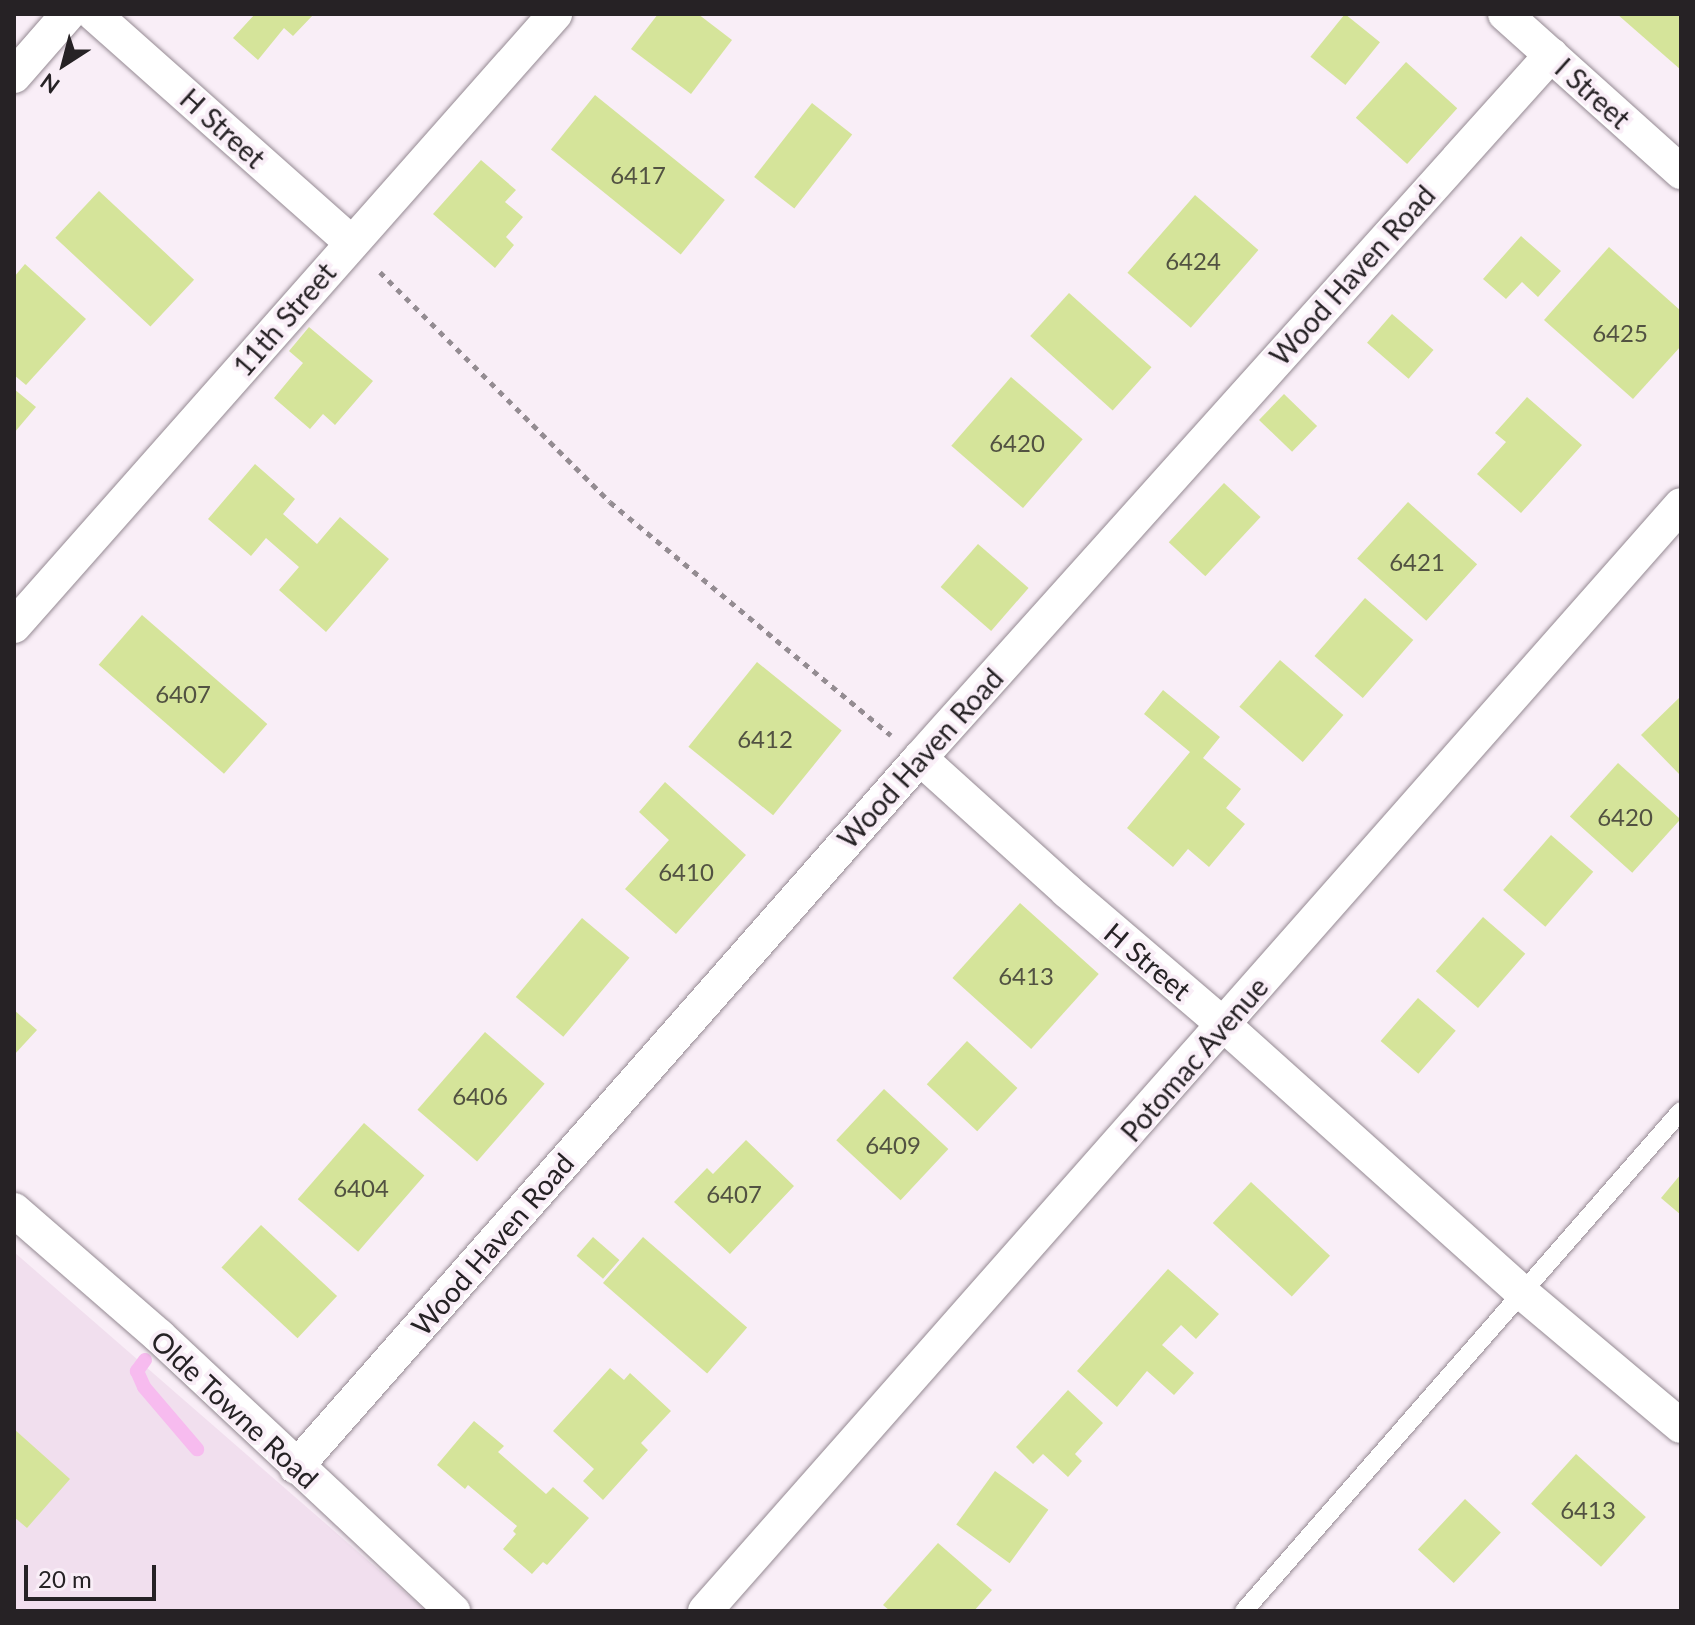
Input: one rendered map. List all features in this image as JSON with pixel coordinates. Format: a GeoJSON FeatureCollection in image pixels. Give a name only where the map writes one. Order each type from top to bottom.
{"type":"FeatureCollection","features":[{"type":"Feature","properties":{"kind":"street"},"geometry":{"type":"LineString","coordinates":[[14,76],[68,14]]}},
{"type":"Feature","properties":{"kind":"street","name":"H Street"},"geometry":{"type":"LineString","coordinates":[[94,14],[351,242]]}},
{"type":"Feature","properties":{"kind":"street","name":"11th Street"},"geometry":{"type":"LineString","coordinates":[[14,626],[555,14]]}},
{"type":"Feature","properties":{"kind":"street","name":"I Street"},"geometry":{"type":"LineString","coordinates":[[1505,14],[1681,172]]}},
{"type":"Feature","properties":{"kind":"street","name":"Wood Haven Road"},"geometry":{"type":"LineString","coordinates":[[296,1467],[920,758],[1551,55]]}},
{"type":"Feature","properties":{"kind":"street","name":"Potomac Avenue"},"geometry":{"type":"LineString","coordinates":[[705,1611],[1681,505]]}},
{"type":"Feature","properties":{"kind":"street","name":"H Street"},"geometry":{"type":"LineString","coordinates":[[920,758],[1520,1291],[1681,1426]]}},
{"type":"Feature","properties":{"kind":"street","name":"Olde Towne Road"},"geometry":{"type":"LineString","coordinates":[[14,1210],[159,1336],[453,1611]]}},
{"type":"Feature","properties":{"kind":"lane"},"geometry":{"type":"LineString","coordinates":[[1244,1611],[1520,1291],[1681,1111]]}},
{"type":"Feature","properties":{"kind":"path"},"geometry":{"type":"LineString","coordinates":[[351,242],[610,502],[920,758]]}},
{"type":"Feature","properties":{"kind":"shaded area"},"geometry":{"type":"Polygon","coordinates":[[[14,1252],[426,1611],[14,1611],[14,1252]]]}},
{"type":"Feature","properties":{"kind":"building"},"geometry":{"type":"Polygon","coordinates":[[[255,14],[314,14],[293,36],[284,28],[258,60],[233,38],[255,14]]]}},
{"type":"Feature","properties":{"kind":"building"},"geometry":{"type":"Polygon","coordinates":[[[658,14],[698,14],[732,40],[691,94],[631,49],[658,14]]]}},
{"type":"Feature","properties":{"kind":"building"},"geometry":{"type":"Polygon","coordinates":[[[1345,14],[1380,42],[1345,85],[1310,57],[1345,14]]]}},
{"type":"Feature","properties":{"kind":"building"},"geometry":{"type":"Polygon","coordinates":[[[1617,14],[1681,14],[1681,70],[1617,14]]]}},
{"type":"Feature","properties":{"kind":"building"},"geometry":{"type":"Polygon","coordinates":[[[1406,62],[1457,108],[1407,164],[1356,118],[1406,62]]]}},
{"type":"Feature","properties":{"kind":"building"},"geometry":{"type":"Polygon","coordinates":[[[595,95],[725,200],[681,254],[551,149],[595,95]]]}},
{"type":"Feature","properties":{"kind":"building"},"geometry":{"type":"Polygon","coordinates":[[[812,103],[852,134],[794,208],[754,177],[812,103]]]}},
{"type":"Feature","properties":{"kind":"building"},"geometry":{"type":"Polygon","coordinates":[[[481,160],[516,190],[505,202],[523,217],[506,237],[514,245],[495,268],[433,214],[481,160]]]}},
{"type":"Feature","properties":{"kind":"building"},"geometry":{"type":"Polygon","coordinates":[[[99,191],[194,280],[150,326],[55,238],[99,191]]]}},
{"type":"Feature","properties":{"kind":"building"},"geometry":{"type":"Polygon","coordinates":[[[1195,195],[1258,250],[1191,328],[1127,273],[1195,195]]]}},
{"type":"Feature","properties":{"kind":"building"},"geometry":{"type":"Polygon","coordinates":[[[1521,236],[1561,271],[1538,297],[1522,282],[1506,299],[1483,279],[1521,236]]]}},
{"type":"Feature","properties":{"kind":"building"},"geometry":{"type":"Polygon","coordinates":[[[1609,247],[1681,311],[1681,346],[1633,399],[1544,320],[1609,247]]]}},
{"type":"Feature","properties":{"kind":"building"},"geometry":{"type":"Polygon","coordinates":[[[25,264],[86,319],[26,385],[14,375],[14,277],[25,264]]]}},
{"type":"Feature","properties":{"kind":"building"},"geometry":{"type":"Polygon","coordinates":[[[1069,293],[1151,367],[1113,410],[1030,336],[1069,293]]]}},
{"type":"Feature","properties":{"kind":"building"},"geometry":{"type":"Polygon","coordinates":[[[1392,314],[1434,350],[1409,379],[1367,343],[1392,314]]]}},
{"type":"Feature","properties":{"kind":"building"},"geometry":{"type":"Polygon","coordinates":[[[309,327],[373,381],[335,425],[323,414],[310,429],[274,398],[303,363],[289,351],[309,327]]]}},
{"type":"Feature","properties":{"kind":"building"},"geometry":{"type":"Polygon","coordinates":[[[1011,377],[1083,439],[1023,508],[951,446],[1011,377]]]}},
{"type":"Feature","properties":{"kind":"building"},"geometry":{"type":"Polygon","coordinates":[[[14,389],[36,407],[14,433],[14,389]]]}},
{"type":"Feature","properties":{"kind":"building"},"geometry":{"type":"Polygon","coordinates":[[[1284,394],[1317,426],[1292,452],[1259,420],[1284,394]]]}},
{"type":"Feature","properties":{"kind":"building"},"geometry":{"type":"Polygon","coordinates":[[[1527,397],[1582,445],[1521,513],[1477,474],[1506,442],[1495,433],[1527,397]]]}},
{"type":"Feature","properties":{"kind":"building"},"geometry":{"type":"Polygon","coordinates":[[[255,464],[295,499],[283,514],[317,544],[340,517],[389,559],[326,632],[279,590],[299,567],[266,538],[251,556],[208,519],[255,464]]]}},
{"type":"Feature","properties":{"kind":"building"},"geometry":{"type":"Polygon","coordinates":[[[1224,483],[1261,517],[1205,576],[1169,542],[1224,483]]]}},
{"type":"Feature","properties":{"kind":"building"},"geometry":{"type":"Polygon","coordinates":[[[1408,502],[1477,564],[1426,621],[1357,558],[1408,502]]]}},
{"type":"Feature","properties":{"kind":"building"},"geometry":{"type":"Polygon","coordinates":[[[978,544],[1029,588],[991,631],[941,587],[978,544]]]}},
{"type":"Feature","properties":{"kind":"building"},"geometry":{"type":"Polygon","coordinates":[[[1365,598],[1413,640],[1363,698],[1314,656],[1365,598]]]}},
{"type":"Feature","properties":{"kind":"building"},"geometry":{"type":"Polygon","coordinates":[[[142,615],[267,724],[224,774],[99,665],[142,615]]]}},
{"type":"Feature","properties":{"kind":"building"},"geometry":{"type":"Polygon","coordinates":[[[1280,660],[1343,715],[1303,762],[1239,707],[1280,660]]]}},
{"type":"Feature","properties":{"kind":"building"},"geometry":{"type":"Polygon","coordinates":[[[757,662],[842,731],[773,815],[688,747],[757,662]]]}},
{"type":"Feature","properties":{"kind":"building"},"geometry":{"type":"Polygon","coordinates":[[[1163,690],[1220,737],[1203,758],[1241,789],[1226,808],[1245,824],[1209,867],[1188,849],[1173,867],[1127,828],[1190,752],[1144,714],[1163,690]]]}},
{"type":"Feature","properties":{"kind":"building"},"geometry":{"type":"Polygon","coordinates":[[[1681,696],[1681,776],[1641,735],[1681,696]]]}},
{"type":"Feature","properties":{"kind":"building"},"geometry":{"type":"Polygon","coordinates":[[[1618,763],[1680,819],[1632,873],[1570,817],[1618,763]]]}},
{"type":"Feature","properties":{"kind":"building"},"geometry":{"type":"Polygon","coordinates":[[[665,782],[746,855],[676,934],[625,889],[669,840],[639,812],[665,782]]]}},
{"type":"Feature","properties":{"kind":"building"},"geometry":{"type":"Polygon","coordinates":[[[1551,835],[1593,872],[1545,927],[1503,890],[1551,835]]]}},
{"type":"Feature","properties":{"kind":"building"},"geometry":{"type":"Polygon","coordinates":[[[1020,903],[1099,974],[1031,1049],[952,978],[1020,903]]]}},
{"type":"Feature","properties":{"kind":"building"},"geometry":{"type":"Polygon","coordinates":[[[1483,917],[1525,954],[1478,1008],[1436,971],[1483,917]]]}},
{"type":"Feature","properties":{"kind":"building"},"geometry":{"type":"Polygon","coordinates":[[[582,918],[629,958],[563,1037],[516,997],[582,918]]]}},
{"type":"Feature","properties":{"kind":"building"},"geometry":{"type":"Polygon","coordinates":[[[1418,998],[1456,1031],[1418,1074],[1381,1041],[1418,998]]]}},
{"type":"Feature","properties":{"kind":"building"},"geometry":{"type":"Polygon","coordinates":[[[14,1010],[37,1030],[14,1055],[14,1010]]]}},
{"type":"Feature","properties":{"kind":"building"},"geometry":{"type":"Polygon","coordinates":[[[485,1032],[545,1084],[477,1162],[417,1110],[485,1032]]]}},
{"type":"Feature","properties":{"kind":"building"},"geometry":{"type":"Polygon","coordinates":[[[967,1041],[1017,1088],[977,1131],[927,1084],[967,1041]]]}},
{"type":"Feature","properties":{"kind":"building"},"geometry":{"type":"Polygon","coordinates":[[[884,1089],[948,1149],[901,1200],[836,1140],[884,1089]]]}},
{"type":"Feature","properties":{"kind":"building"},"geometry":{"type":"Polygon","coordinates":[[[364,1123],[424,1175],[358,1252],[298,1199],[364,1123]]]}},
{"type":"Feature","properties":{"kind":"building"},"geometry":{"type":"Polygon","coordinates":[[[746,1140],[794,1186],[730,1254],[674,1202],[707,1168],[713,1174],[746,1140]]]}},
{"type":"Feature","properties":{"kind":"building"},"geometry":{"type":"Polygon","coordinates":[[[1681,1174],[1681,1215],[1661,1198],[1681,1174]]]}},
{"type":"Feature","properties":{"kind":"building"},"geometry":{"type":"Polygon","coordinates":[[[1251,1182],[1330,1256],[1292,1297],[1213,1223],[1251,1182]]]}},
{"type":"Feature","properties":{"kind":"building"},"geometry":{"type":"Polygon","coordinates":[[[261,1225],[337,1296],[298,1338],[221,1267],[261,1225]]]}},
{"type":"Feature","properties":{"kind":"building"},"geometry":{"type":"Polygon","coordinates":[[[593,1237],[619,1260],[603,1279],[577,1256],[593,1237]]]}},
{"type":"Feature","properties":{"kind":"building"},"geometry":{"type":"Polygon","coordinates":[[[643,1237],[747,1328],[707,1374],[603,1283],[643,1237]]]}},
{"type":"Feature","properties":{"kind":"building"},"geometry":{"type":"Polygon","coordinates":[[[1168,1269],[1219,1314],[1196,1339],[1181,1325],[1162,1345],[1194,1373],[1174,1395],[1147,1371],[1117,1407],[1077,1371],[1168,1269]]]}},
{"type":"Feature","properties":{"kind":"building"},"geometry":{"type":"Polygon","coordinates":[[[610,1368],[624,1380],[630,1373],[671,1411],[641,1443],[648,1450],[603,1500],[583,1481],[594,1469],[553,1431],[610,1368]]]}},
{"type":"Feature","properties":{"kind":"building"},"geometry":{"type":"Polygon","coordinates":[[[1068,1390],[1103,1423],[1075,1454],[1082,1461],[1068,1477],[1043,1454],[1033,1464],[1016,1447],[1068,1390]]]}},
{"type":"Feature","properties":{"kind":"building"},"geometry":{"type":"Polygon","coordinates":[[[474,1421],[504,1446],[498,1452],[546,1494],[553,1487],[589,1518],[547,1565],[543,1562],[532,1574],[503,1549],[516,1534],[513,1531],[517,1526],[468,1485],[465,1489],[437,1465],[474,1421]]]}},
{"type":"Feature","properties":{"kind":"building"},"geometry":{"type":"Polygon","coordinates":[[[14,1429],[70,1479],[27,1528],[14,1517],[14,1429]]]}},
{"type":"Feature","properties":{"kind":"building"},"geometry":{"type":"Polygon","coordinates":[[[1576,1454],[1646,1517],[1601,1567],[1531,1504],[1576,1454]]]}},
{"type":"Feature","properties":{"kind":"building"},"geometry":{"type":"Polygon","coordinates":[[[995,1471],[1048,1510],[1010,1563],[956,1524],[995,1471]]]}},
{"type":"Feature","properties":{"kind":"building"},"geometry":{"type":"Polygon","coordinates":[[[1465,1499],[1501,1532],[1454,1583],[1418,1549],[1465,1499]]]}},
{"type":"Feature","properties":{"kind":"building"},"geometry":{"type":"Polygon","coordinates":[[[938,1543],[992,1590],[974,1611],[890,1611],[883,1605],[938,1543]]]}},
{"type":"Feature","properties":{"kind":"waterway"},"geometry":{"type":"LineString","coordinates":[[145,1360],[137,1371],[144,1387],[197,1449]]}}]}
